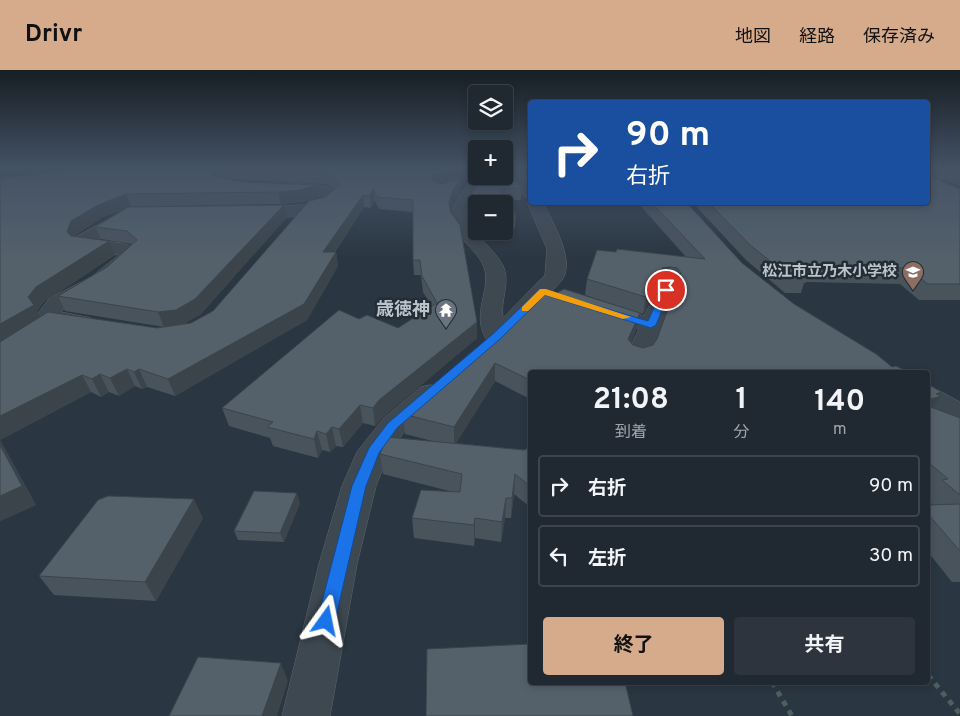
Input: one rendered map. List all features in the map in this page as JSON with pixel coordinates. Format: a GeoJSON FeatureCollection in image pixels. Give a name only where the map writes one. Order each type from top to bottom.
{"type":"FeatureCollection","features":[{"type":"Feature","properties":{"kind":"street"},"geometry":{"type":"LineString","coordinates":[[230,212],[304,209],[327,204],[332,199]]}},
{"type":"Feature","properties":{"kind":"street"},"geometry":{"type":"LineString","coordinates":[[464,199],[460,223],[464,232],[479,246],[494,267],[496,276],[491,307],[496,336]]}},
{"type":"Feature","properties":{"kind":"street"},"geometry":{"type":"LineString","coordinates":[[535,205],[556,248],[555,276],[561,297]]}},
{"type":"Feature","properties":{"kind":"street"},"geometry":{"type":"LineString","coordinates":[[284,232],[304,209]]}},
{"type":"Feature","properties":{"kind":"street"},"geometry":{"type":"LineString","coordinates":[[106,327],[55,318],[49,313],[57,303],[97,282],[118,267],[131,253],[122,248],[84,244],[84,240],[126,214],[145,211]]}},
{"type":"Feature","properties":{"kind":"street"},"geometry":{"type":"LineString","coordinates":[[639,356],[666,290]]}},
{"type":"Feature","properties":{"kind":"street"},"geometry":{"type":"LineString","coordinates":[[306,716],[338,564],[359,486],[373,452],[393,426],[496,336],[561,297],[651,325]]}},
{"type":"Feature","properties":{"kind":"street"},"geometry":{"type":"LineString","coordinates":[[930,397],[960,414]]}},
{"type":"Feature","properties":{"kind":"path"},"geometry":{"type":"LineString","coordinates":[[930,677],[960,714]]}},
{"type":"Feature","properties":{"kind":"path"},"geometry":{"type":"LineString","coordinates":[[774,685],[792,716]]}},
{"type":"Feature","properties":{"kind":"building"},"geometry":{"type":"Polygon","coordinates":[[[0,199],[113,199],[98,205],[71,221],[67,232],[71,236],[109,241],[36,287],[28,297],[34,305],[0,324],[0,199]]]}},
{"type":"Feature","properties":{"kind":"building"},"geometry":{"type":"Polygon","coordinates":[[[316,199],[360,199],[323,252],[336,252],[304,304],[168,379],[139,369],[134,372],[127,369],[110,378],[100,374],[92,379],[82,375],[0,416],[0,342],[48,312],[157,328],[191,323],[213,311],[309,201],[316,199]]]}},
{"type":"Feature","properties":{"kind":"building"},"geometry":{"type":"Polygon","coordinates":[[[403,199],[450,199],[451,213],[460,225],[477,322],[379,400],[373,408],[360,405],[339,429],[332,427],[326,434],[317,431],[314,439],[267,427],[273,422],[222,408],[339,310],[359,319],[367,315],[398,328],[437,303],[422,276],[420,260],[413,260],[413,200],[403,199]]]}},
{"type":"Feature","properties":{"kind":"building"},"geometry":{"type":"Polygon","coordinates":[[[930,199],[960,199],[960,284],[928,284],[907,268],[798,267],[807,277],[790,277],[750,245],[711,205],[930,205],[930,199]]]}},
{"type":"Feature","properties":{"kind":"building"},"geometry":{"type":"Polygon","coordinates":[[[284,205],[195,299],[176,310],[158,312],[58,296],[107,267],[137,240],[127,231],[95,227],[128,207],[284,205]]]}},
{"type":"Feature","properties":{"kind":"building"},"geometry":{"type":"Polygon","coordinates":[[[654,205],[689,205],[742,263],[794,304],[876,354],[892,367],[896,366],[904,370],[528,370],[528,379],[495,363],[454,427],[403,414],[547,289],[557,293],[564,289],[640,313],[628,339],[633,345],[643,348],[653,345],[657,339],[681,273],[677,268],[662,268],[646,297],[587,279],[597,250],[616,252],[617,249],[705,259],[654,205]]]}},
{"type":"Feature","properties":{"kind":"building"},"geometry":{"type":"Polygon","coordinates":[[[930,385],[941,392],[936,394],[941,396],[930,399],[930,385]]]}},
{"type":"Feature","properties":{"kind":"building"},"geometry":{"type":"Polygon","coordinates":[[[930,407],[960,418],[960,495],[942,480],[948,479],[930,464],[930,407]]]}},
{"type":"Feature","properties":{"kind":"building"},"geometry":{"type":"Polygon","coordinates":[[[387,437],[524,450],[528,448],[528,484],[515,474],[512,498],[506,498],[502,522],[475,518],[474,525],[412,518],[421,490],[460,492],[462,474],[380,454],[387,437]]]}},
{"type":"Feature","properties":{"kind":"building"},"geometry":{"type":"Polygon","coordinates":[[[0,445],[22,486],[0,496],[0,445]]]}},
{"type":"Feature","properties":{"kind":"building"},"geometry":{"type":"Polygon","coordinates":[[[254,491],[297,493],[280,533],[234,531],[254,491]]]}},
{"type":"Feature","properties":{"kind":"building"},"geometry":{"type":"Polygon","coordinates":[[[108,496],[194,499],[145,582],[39,576],[98,500],[108,496]]]}},
{"type":"Feature","properties":{"kind":"building"},"geometry":{"type":"Polygon","coordinates":[[[960,504],[960,551],[930,516],[930,505],[960,504]]]}},
{"type":"Feature","properties":{"kind":"building"},"geometry":{"type":"Polygon","coordinates":[[[528,644],[528,685],[626,685],[633,716],[426,716],[427,649],[528,644]]]}},
{"type":"Feature","properties":{"kind":"building"},"geometry":{"type":"Polygon","coordinates":[[[198,657],[281,663],[262,716],[169,716],[198,657]]]}},
{"type":"Feature","properties":{"kind":"slow traffic"},"geometry":{"type":"LineString","coordinates":[[525,309],[543,291],[626,317]]}},
{"type":"Feature","properties":{"kind":"place","name":"松江市立乃木小学校"},"geometry":{"type":"Point","coordinates":[913,291]}},
{"type":"Feature","properties":{"kind":"place","name":"歳徳神"},"geometry":{"type":"Point","coordinates":[446,329]}},
{"type":"Feature","properties":{"kind":"route"},"geometry":{"type":"LineString","coordinates":[[326,621],[338,564],[359,486],[373,452],[393,426],[496,336],[543,291],[651,325],[666,290]]}}]}
